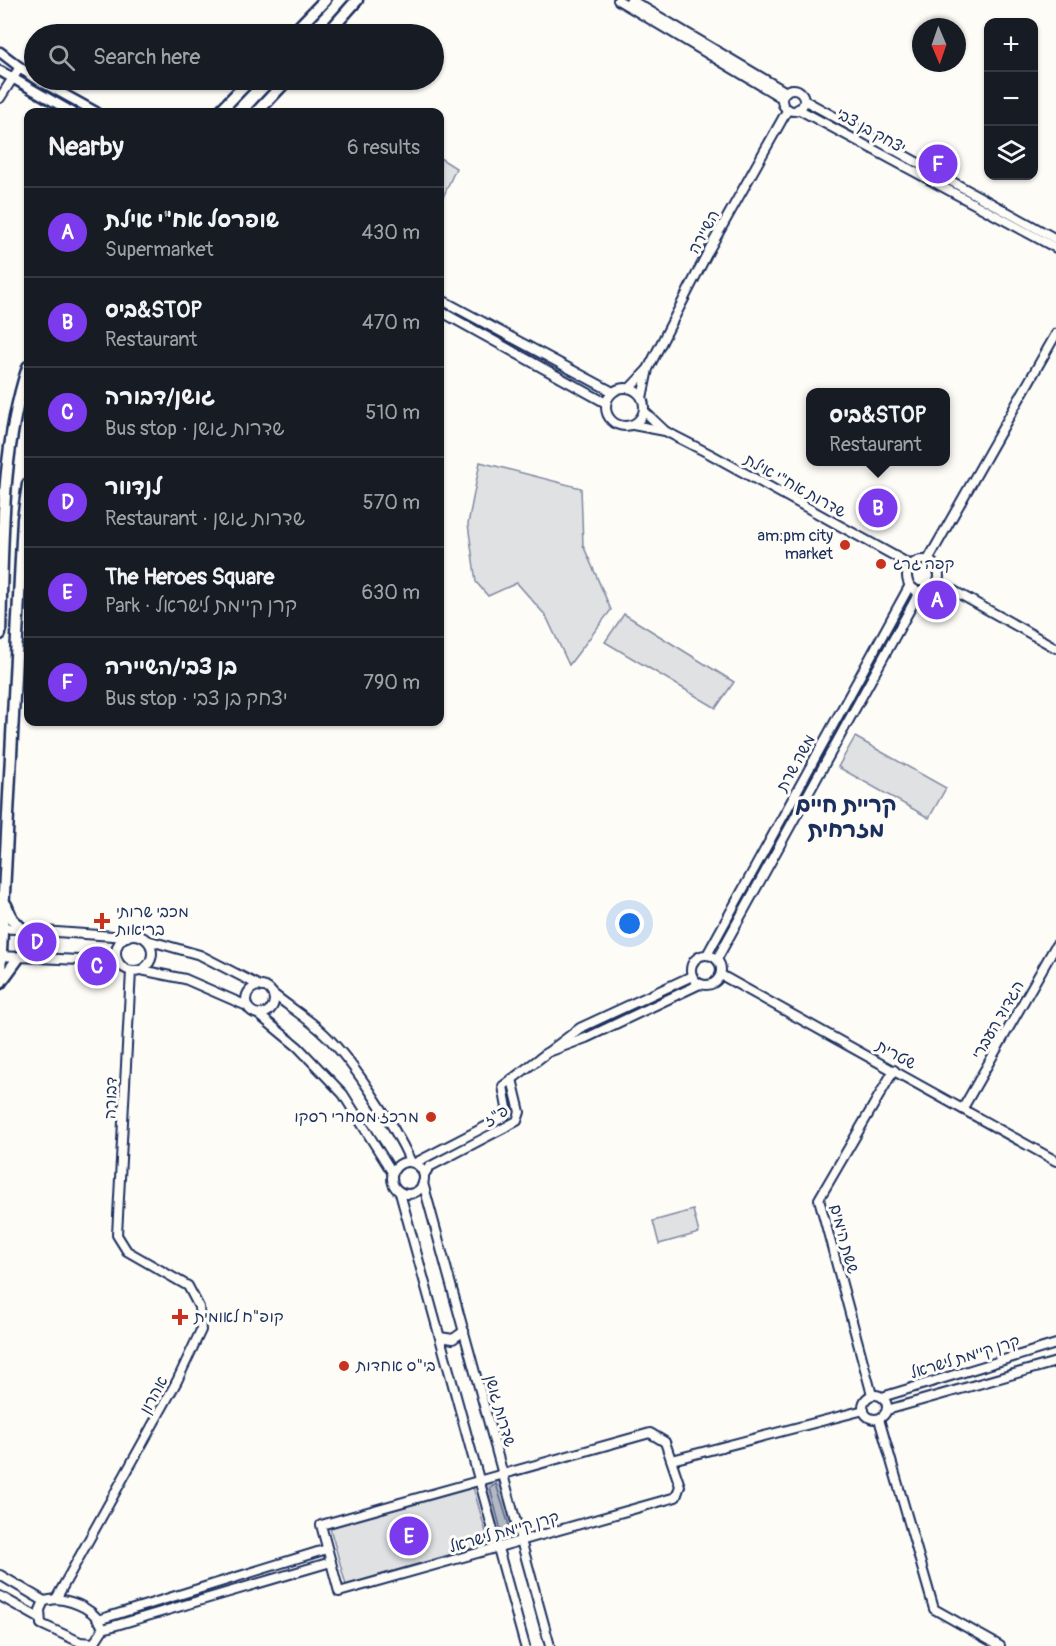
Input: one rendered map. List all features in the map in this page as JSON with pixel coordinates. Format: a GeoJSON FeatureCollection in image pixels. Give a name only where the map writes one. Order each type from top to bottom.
{"type":"FeatureCollection","features":[{"type":"Feature","properties":{"kind":"highway"},"geometry":{"type":"LineString","coordinates":[[302,24],[325,0]]}},
{"type":"Feature","properties":{"kind":"highway"},"geometry":{"type":"LineString","coordinates":[[336,24],[357,0]]}},
{"type":"Feature","properties":{"kind":"highway"},"geometry":{"type":"LineString","coordinates":[[222,108],[240,90]]}},
{"type":"Feature","properties":{"kind":"highway"},"geometry":{"type":"LineString","coordinates":[[261,108],[278,90]]}},
{"type":"Feature","properties":{"kind":"highway"},"geometry":{"type":"LineString","coordinates":[[0,634],[4,520],[10,455],[24,380]]}},
{"type":"Feature","properties":{"kind":"highway"},"geometry":{"type":"LineString","coordinates":[[0,972],[24,512]]}},
{"type":"Feature","properties":{"kind":"highway"},"geometry":{"type":"LineString","coordinates":[[3,898],[9,914],[22,929]]}},
{"type":"Feature","properties":{"kind":"highway"},"geometry":{"type":"LineString","coordinates":[[0,983],[19,957]]}},
{"type":"Feature","properties":{"kind":"main road"},"geometry":{"type":"LineString","coordinates":[[0,52],[24,70]]}},
{"type":"Feature","properties":{"kind":"main road"},"geometry":{"type":"LineString","coordinates":[[0,71],[24,85]]}},
{"type":"Feature","properties":{"kind":"main road"},"geometry":{"type":"LineString","coordinates":[[33,90],[65,108]]}},
{"type":"Feature","properties":{"kind":"main road"},"geometry":{"type":"LineString","coordinates":[[56,90],[89,108]]}},
{"type":"Feature","properties":{"kind":"street"},"geometry":{"type":"LineString","coordinates":[[618,0],[784,95]]}},
{"type":"Feature","properties":{"kind":"street"},"geometry":{"type":"LineString","coordinates":[[631,0],[784,95],[788,109],[798,109],[804,100],[799,90],[792,89],[784,95]]}},
{"type":"Feature","properties":{"kind":"street"},"geometry":{"type":"LineString","coordinates":[[0,98],[20,67]]}},
{"type":"Feature","properties":{"kind":"street","name":"יצחק בן צבי"},"geometry":{"type":"LineString","coordinates":[[804,100],[1056,239]]}},
{"type":"Feature","properties":{"kind":"street","name":"השיירה"},"geometry":{"type":"LineString","coordinates":[[642,398],[648,369],[710,248],[788,109]]}},
{"type":"Feature","properties":{"kind":"street","name":"יצחק בן צבי"},"geometry":{"type":"LineString","coordinates":[[798,109],[814,115],[1056,248]]}},
{"type":"Feature","properties":{"kind":"street"},"geometry":{"type":"LineString","coordinates":[[444,301],[613,392],[630,388],[642,398],[644,411],[633,424],[622,426],[611,420],[606,403],[444,313]]}},
{"type":"Feature","properties":{"kind":"street"},"geometry":{"type":"LineString","coordinates":[[928,560],[1056,334]]}},
{"type":"Feature","properties":{"kind":"street","name":"השיירה"},"geometry":{"type":"LineString","coordinates":[[630,388],[648,369]]}},
{"type":"Feature","properties":{"kind":"street"},"geometry":{"type":"LineString","coordinates":[[606,403],[613,392]]}},
{"type":"Feature","properties":{"kind":"street","name":"שדרות אח\"י אילת"},"geometry":{"type":"LineString","coordinates":[[644,411],[665,431],[911,565]]}},
{"type":"Feature","properties":{"kind":"street","name":"שדרות אח\"י אילת"},"geometry":{"type":"LineString","coordinates":[[633,424],[665,431]]}},
{"type":"Feature","properties":{"kind":"street"},"geometry":{"type":"LineString","coordinates":[[921,560],[928,560],[938,569],[938,582],[930,590],[920,591],[910,585],[907,577],[911,565],[921,560]]}},
{"type":"Feature","properties":{"kind":"street"},"geometry":{"type":"LineString","coordinates":[[938,582],[1056,648]]}},
{"type":"Feature","properties":{"kind":"street","name":"משה שרת"},"geometry":{"type":"LineString","coordinates":[[707,955],[910,585]]}},
{"type":"Feature","properties":{"kind":"street","name":"משה שרת"},"geometry":{"type":"LineString","coordinates":[[717,959],[920,591]]}},
{"type":"Feature","properties":{"kind":"street"},"geometry":{"type":"LineString","coordinates":[[1,928],[127,937],[136,935],[200,955],[272,993],[321,1030],[363,1082],[423,1179],[411,1194],[400,1193]]}},
{"type":"Feature","properties":{"kind":"street"},"geometry":{"type":"LineString","coordinates":[[118,962],[116,950],[127,937]]}},
{"type":"Feature","properties":{"kind":"street"},"geometry":{"type":"LineString","coordinates":[[141,970],[152,957],[147,940]]}},
{"type":"Feature","properties":{"kind":"street","name":"הגדוד העברי"},"geometry":{"type":"LineString","coordinates":[[963,1108],[1056,945]]}},
{"type":"Feature","properties":{"kind":"street"},"geometry":{"type":"LineString","coordinates":[[544,1053],[586,1038],[700,984],[712,984],[721,975],[721,967],[717,959],[707,955],[694,961],[692,976]]}},
{"type":"Feature","properties":{"kind":"street"},"geometry":{"type":"LineString","coordinates":[[0,956],[118,962],[131,971],[141,970],[185,979],[248,1006],[298,1047],[343,1094],[392,1172],[392,1183],[400,1193],[525,1646]]}},
{"type":"Feature","properties":{"kind":"street","name":"דבורה"},"geometry":{"type":"LineString","coordinates":[[116,1227],[131,971]]}},
{"type":"Feature","properties":{"kind":"street","name":"שטרית"},"geometry":{"type":"LineString","coordinates":[[721,975],[1056,1161]]}},
{"type":"Feature","properties":{"kind":"street"},"geometry":{"type":"LineString","coordinates":[[692,976],[700,984]]}},
{"type":"Feature","properties":{"kind":"street"},"geometry":{"type":"LineString","coordinates":[[512,1079],[580,1028],[692,976]]}},
{"type":"Feature","properties":{"kind":"street"},"geometry":{"type":"LineString","coordinates":[[248,1006],[246,998],[250,991],[262,987]]}},
{"type":"Feature","properties":{"kind":"street"},"geometry":{"type":"LineString","coordinates":[[258,1014],[270,1010],[274,1001],[272,993]]}},
{"type":"Feature","properties":{"kind":"street","name":"ששת הימים"},"geometry":{"type":"LineString","coordinates":[[872,1395],[819,1199],[894,1070]]}},
{"type":"Feature","properties":{"kind":"street","name":"פ\"ז"},"geometry":{"type":"LineString","coordinates":[[413,1163],[504,1117],[507,1108],[502,1088],[512,1079],[520,1112],[518,1121],[429,1167],[423,1179]]}},
{"type":"Feature","properties":{"kind":"street"},"geometry":{"type":"LineString","coordinates":[[392,1172],[402,1162],[413,1163]]}},
{"type":"Feature","properties":{"kind":"street","name":"שדרות גושן"},"geometry":{"type":"LineString","coordinates":[[423,1179],[550,1646]]}},
{"type":"Feature","properties":{"kind":"street","name":"אהרון"},"geometry":{"type":"LineString","coordinates":[[56,1599],[188,1362],[201,1330],[201,1318],[195,1296],[180,1281],[127,1251],[118,1240],[116,1227]]}},
{"type":"Feature","properties":{"kind":"street"},"geometry":{"type":"LineString","coordinates":[[440,1337],[453,1339],[464,1331]]}},
{"type":"Feature","properties":{"kind":"street","name":"קרן קיימת לישראל"},"geometry":{"type":"LineString","coordinates":[[882,1397],[1056,1344]]}},
{"type":"Feature","properties":{"kind":"street","name":"קרן קיימת לישראל"},"geometry":{"type":"LineString","coordinates":[[887,1410],[1056,1362]]}},
{"type":"Feature","properties":{"kind":"street"},"geometry":{"type":"LineString","coordinates":[[872,1395],[882,1397],[887,1403],[887,1410],[879,1419],[868,1417],[864,1410],[864,1403],[872,1395]]}},
{"type":"Feature","properties":{"kind":"street"},"geometry":{"type":"LineString","coordinates":[[0,1596],[39,1618],[45,1628],[80,1642],[96,1645],[103,1629],[331,1562],[321,1525],[650,1432],[665,1442],[672,1460],[864,1410]]}},
{"type":"Feature","properties":{"kind":"street"},"geometry":{"type":"LineString","coordinates":[[879,1419],[934,1609],[1000,1646]]}},
{"type":"Feature","properties":{"kind":"street","name":"קרן קיימת לישראל"},"geometry":{"type":"LineString","coordinates":[[331,1562],[339,1592],[676,1497],[680,1486],[672,1460]]}},
{"type":"Feature","properties":{"kind":"street"},"geometry":{"type":"LineString","coordinates":[[98,1620],[327,1548]]}},
{"type":"Feature","properties":{"kind":"street"},"geometry":{"type":"LineString","coordinates":[[0,1575],[44,1601],[56,1599],[82,1606],[98,1620],[103,1629]]}},
{"type":"Feature","properties":{"kind":"street"},"geometry":{"type":"LineString","coordinates":[[39,1618],[44,1601]]}},
{"type":"Feature","properties":{"kind":"shaded area"},"geometry":{"type":"Polygon","coordinates":[[[444,160],[456,168],[444,195],[444,160]]]}},
{"type":"Feature","properties":{"kind":"shaded area"},"geometry":{"type":"Polygon","coordinates":[[[480,462],[581,488],[583,545],[611,610],[569,665],[546,616],[517,583],[488,596],[476,582],[468,524],[480,462]]]}},
{"type":"Feature","properties":{"kind":"shaded area"},"geometry":{"type":"Polygon","coordinates":[[[624,614],[734,682],[716,708],[605,642],[624,614]]]}},
{"type":"Feature","properties":{"kind":"shaded area"},"geometry":{"type":"Polygon","coordinates":[[[855,737],[946,788],[929,818],[838,767],[855,737]]]}},
{"type":"Feature","properties":{"kind":"shaded area"},"geometry":{"type":"Polygon","coordinates":[[[693,1210],[699,1233],[659,1244],[653,1221],[693,1210]]]}},
{"type":"Feature","properties":{"kind":"shaded area"},"geometry":{"type":"Polygon","coordinates":[[[473,1487],[489,1543],[346,1585],[330,1528],[473,1487]]]}},
{"type":"Feature","properties":{"kind":"water"},"geometry":{"type":"Polygon","coordinates":[[[502,1476],[519,1539],[499,1544],[482,1482],[502,1476]]]}},
{"type":"Feature","properties":{"kind":"place","name":"בן צבי/השיירה"},"geometry":{"type":"Point","coordinates":[938,164]}},
{"type":"Feature","properties":{"kind":"place","name":"ביס&STOP"},"geometry":{"type":"Point","coordinates":[878,508]}},
{"type":"Feature","properties":{"kind":"place","name":"am:pm city market"},"geometry":{"type":"Point","coordinates":[845,545]}},
{"type":"Feature","properties":{"kind":"place","name":"קפה גרג"},"geometry":{"type":"Point","coordinates":[881,564]}},
{"type":"Feature","properties":{"kind":"place","name":"שופרסל אח\"י אילת"},"geometry":{"type":"Point","coordinates":[937,600]}},
{"type":"Feature","properties":{"kind":"place","name":"מכבי שרותי בריאות"},"geometry":{"type":"Point","coordinates":[102,921]}},
{"type":"Feature","properties":{"kind":"place","name":"לנדוור"},"geometry":{"type":"Point","coordinates":[37,942]}},
{"type":"Feature","properties":{"kind":"place","name":"גושן/דבורה"},"geometry":{"type":"Point","coordinates":[97,966]}},
{"type":"Feature","properties":{"kind":"place","name":"מרכז מסחרי רסקו"},"geometry":{"type":"Point","coordinates":[431,1117]}},
{"type":"Feature","properties":{"kind":"place","name":"קופ\"ח לאומית"},"geometry":{"type":"Point","coordinates":[180,1317]}},
{"type":"Feature","properties":{"kind":"place","name":"בי\"ס אחדות"},"geometry":{"type":"Point","coordinates":[344,1366]}},
{"type":"Feature","properties":{"kind":"place","name":"The Heroes Square"},"geometry":{"type":"Point","coordinates":[409,1536]}},
{"type":"Feature","properties":{"kind":"district","name":"קריית חיים מזרחית"},"geometry":{"type":"Point","coordinates":[846,818]}}]}
